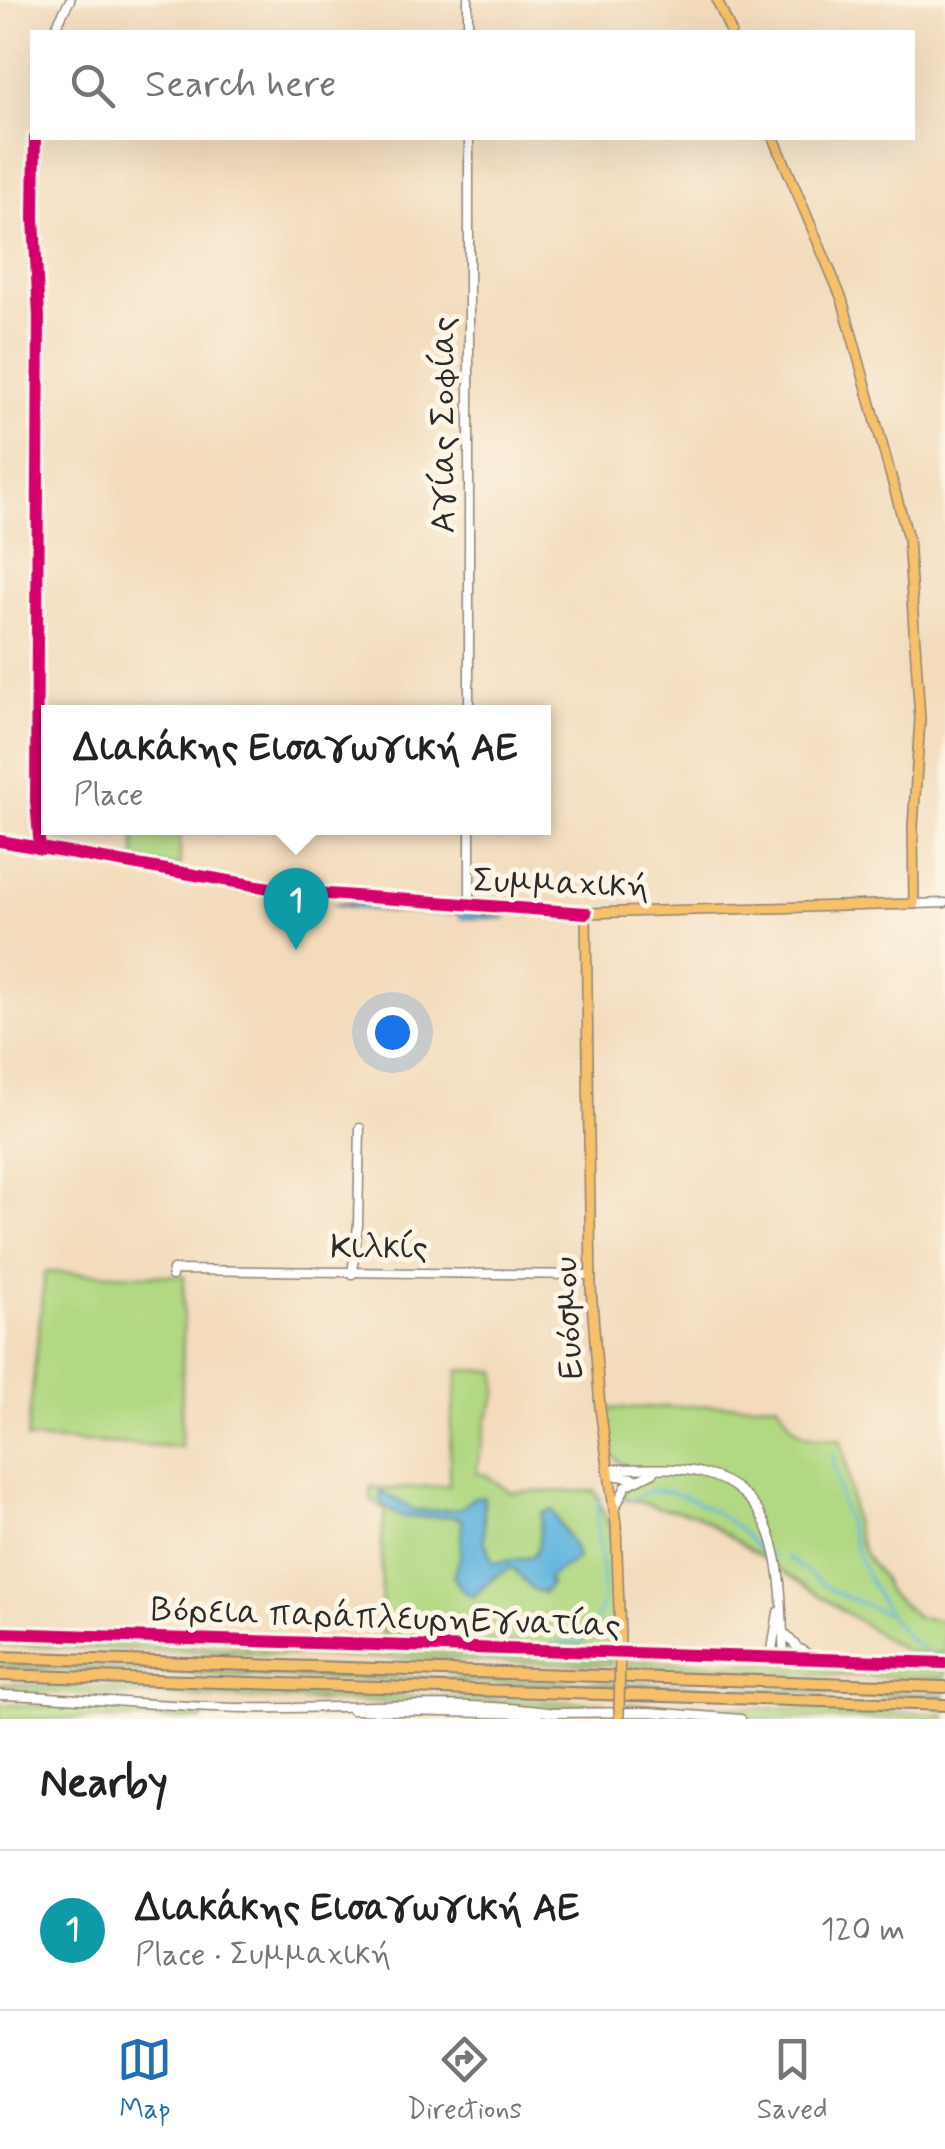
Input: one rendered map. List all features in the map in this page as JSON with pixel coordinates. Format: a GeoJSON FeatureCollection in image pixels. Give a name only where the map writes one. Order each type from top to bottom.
{"type":"FeatureCollection","features":[{"type":"Feature","properties":{"kind":"highway"},"geometry":{"type":"LineString","coordinates":[[0,1657],[945,1687]]}},
{"type":"Feature","properties":{"kind":"highway"},"geometry":{"type":"LineString","coordinates":[[0,1674],[945,1705]]}},
{"type":"Feature","properties":{"kind":"main road"},"geometry":{"type":"LineString","coordinates":[[718,0],[730,30]]}},
{"type":"Feature","properties":{"kind":"main road"},"geometry":{"type":"LineString","coordinates":[[775,140],[842,299],[908,538],[920,719],[913,827],[914,904]]}},
{"type":"Feature","properties":{"kind":"main road","name":"Συμμαχική"},"geometry":{"type":"LineString","coordinates":[[586,914],[914,904]]}},
{"type":"Feature","properties":{"kind":"main road","name":"Ευόσμου"},"geometry":{"type":"LineString","coordinates":[[586,914],[592,1274],[596,1360],[614,1511],[619,1719]]}},
{"type":"Feature","properties":{"kind":"street"},"geometry":{"type":"LineString","coordinates":[[55,30],[70,0]]}},
{"type":"Feature","properties":{"kind":"street"},"geometry":{"type":"LineString","coordinates":[[468,0],[468,30]]}},
{"type":"Feature","properties":{"kind":"street"},"geometry":{"type":"LineString","coordinates":[[35,140],[39,317],[36,802],[40,849]]}},
{"type":"Feature","properties":{"kind":"street","name":"Αγίας Σοφίας"},"geometry":{"type":"LineString","coordinates":[[468,140],[469,705]]}},
{"type":"Feature","properties":{"kind":"street"},"geometry":{"type":"LineString","coordinates":[[470,835],[470,907]]}},
{"type":"Feature","properties":{"kind":"street","name":"Συμμαχική"},"geometry":{"type":"LineString","coordinates":[[0,841],[287,891],[586,914]]}},
{"type":"Feature","properties":{"kind":"street","name":"Συμμαχική"},"geometry":{"type":"LineString","coordinates":[[914,904],[945,903]]}},
{"type":"Feature","properties":{"kind":"street"},"geometry":{"type":"LineString","coordinates":[[352,1274],[358,1224],[360,1128]]}},
{"type":"Feature","properties":{"kind":"street","name":"Κιλκίς"},"geometry":{"type":"LineString","coordinates":[[172,1276],[172,1270],[592,1274]]}},
{"type":"Feature","properties":{"kind":"street"},"geometry":{"type":"LineString","coordinates":[[608,1469],[691,1471],[715,1477],[750,1502],[775,1544],[784,1658]]}},
{"type":"Feature","properties":{"kind":"street"},"geometry":{"type":"LineString","coordinates":[[608,1469],[623,1478],[638,1478]]}},
{"type":"Feature","properties":{"kind":"street"},"geometry":{"type":"LineString","coordinates":[[614,1511],[622,1490],[658,1470]]}},
{"type":"Feature","properties":{"kind":"street"},"geometry":{"type":"LineString","coordinates":[[771,1657],[779,1602]]}},
{"type":"Feature","properties":{"kind":"street"},"geometry":{"type":"LineString","coordinates":[[782,1631],[798,1648],[816,1658]]}},
{"type":"Feature","properties":{"kind":"street","name":"Βόρεια παράπλευρηΕγνατίας"},"geometry":{"type":"LineString","coordinates":[[0,1633],[945,1663]]}},
{"type":"Feature","properties":{"kind":"street"},"geometry":{"type":"LineString","coordinates":[[0,1695],[247,1708],[302,1706],[385,1714]]}},
{"type":"Feature","properties":{"kind":"street"},"geometry":{"type":"LineString","coordinates":[[302,1706],[385,1714],[524,1716],[649,1712],[741,1719]]}},
{"type":"Feature","properties":{"kind":"street"},"geometry":{"type":"LineString","coordinates":[[354,1710],[368,1719]]}},
{"type":"Feature","properties":{"kind":"green space"},"geometry":{"type":"Polygon","coordinates":[[[135,835],[180,835],[180,867],[135,860],[135,835]]]}},
{"type":"Feature","properties":{"kind":"green space"},"geometry":{"type":"Polygon","coordinates":[[[45,1272],[184,1276],[181,1447],[27,1439],[45,1272]]]}},
{"type":"Feature","properties":{"kind":"green space"},"geometry":{"type":"Polygon","coordinates":[[[459,1370],[497,1371],[497,1394],[487,1419],[476,1473],[486,1475],[510,1492],[595,1491],[613,1537],[616,1606],[609,1650],[381,1634],[382,1533],[386,1510],[371,1500],[371,1487],[449,1485],[451,1425],[459,1370]]]}},
{"type":"Feature","properties":{"kind":"green space"},"geometry":{"type":"Polygon","coordinates":[[[778,1403],[790,1423],[802,1433],[840,1439],[855,1528],[866,1556],[881,1575],[886,1590],[917,1617],[945,1621],[945,1654],[906,1652],[695,1514],[622,1497],[626,1468],[612,1455],[606,1409],[778,1403]]]}},
{"type":"Feature","properties":{"kind":"green space"},"geometry":{"type":"Polygon","coordinates":[[[0,1639],[611,1659],[611,1665],[0,1645],[0,1639]]]}},
{"type":"Feature","properties":{"kind":"green space"},"geometry":{"type":"Polygon","coordinates":[[[629,1661],[945,1669],[945,1678],[629,1669],[629,1661]]]}},
{"type":"Feature","properties":{"kind":"green space"},"geometry":{"type":"Polygon","coordinates":[[[0,1664],[945,1694],[945,1698],[0,1668],[0,1664]]]}},
{"type":"Feature","properties":{"kind":"green space"},"geometry":{"type":"Polygon","coordinates":[[[0,1684],[605,1703],[606,1709],[0,1691],[0,1684]]]}},
{"type":"Feature","properties":{"kind":"green space"},"geometry":{"type":"Polygon","coordinates":[[[628,1704],[945,1714],[945,1719],[742,1719],[627,1712],[628,1704]]]}},
{"type":"Feature","properties":{"kind":"green space"},"geometry":{"type":"Polygon","coordinates":[[[0,1705],[210,1711],[202,1719],[0,1719],[0,1705]]]}},
{"type":"Feature","properties":{"kind":"water"},"geometry":{"type":"Polygon","coordinates":[[[434,902],[507,918],[462,918],[455,912],[388,912],[332,904],[434,902]]]}},
{"type":"Feature","properties":{"kind":"water"},"geometry":{"type":"Polygon","coordinates":[[[381,1491],[415,1511],[460,1509],[474,1497],[484,1497],[484,1540],[493,1563],[532,1557],[538,1547],[542,1513],[552,1510],[577,1559],[548,1578],[550,1585],[544,1593],[532,1589],[512,1567],[473,1597],[461,1589],[453,1575],[460,1556],[462,1519],[398,1515],[380,1500],[381,1491]]]}},
{"type":"Feature","properties":{"kind":"waterway"},"geometry":{"type":"LineString","coordinates":[[833,1452],[853,1539],[882,1603],[900,1629],[921,1648],[944,1658]]}},
{"type":"Feature","properties":{"kind":"waterway"},"geometry":{"type":"LineString","coordinates":[[630,1501],[652,1491],[689,1498],[725,1519],[761,1551],[774,1557]]}},
{"type":"Feature","properties":{"kind":"waterway"},"geometry":{"type":"LineString","coordinates":[[556,1643],[581,1643],[601,1610],[600,1497]]}},
{"type":"Feature","properties":{"kind":"waterway"},"geometry":{"type":"LineString","coordinates":[[786,1557],[832,1591],[884,1613]]}},
{"type":"Feature","properties":{"kind":"cycle path"},"geometry":{"type":"LineString","coordinates":[[35,140],[39,317],[36,801],[40,849]]}},
{"type":"Feature","properties":{"kind":"cycle path"},"geometry":{"type":"LineString","coordinates":[[0,841],[287,891],[586,913]]}},
{"type":"Feature","properties":{"kind":"cycle path"},"geometry":{"type":"LineString","coordinates":[[0,1633],[945,1663]]}},
{"type":"Feature","properties":{"kind":"place","name":"Διακάκης Εισαγωγική ΑΕ"},"geometry":{"type":"Point","coordinates":[296,950]}}]}
